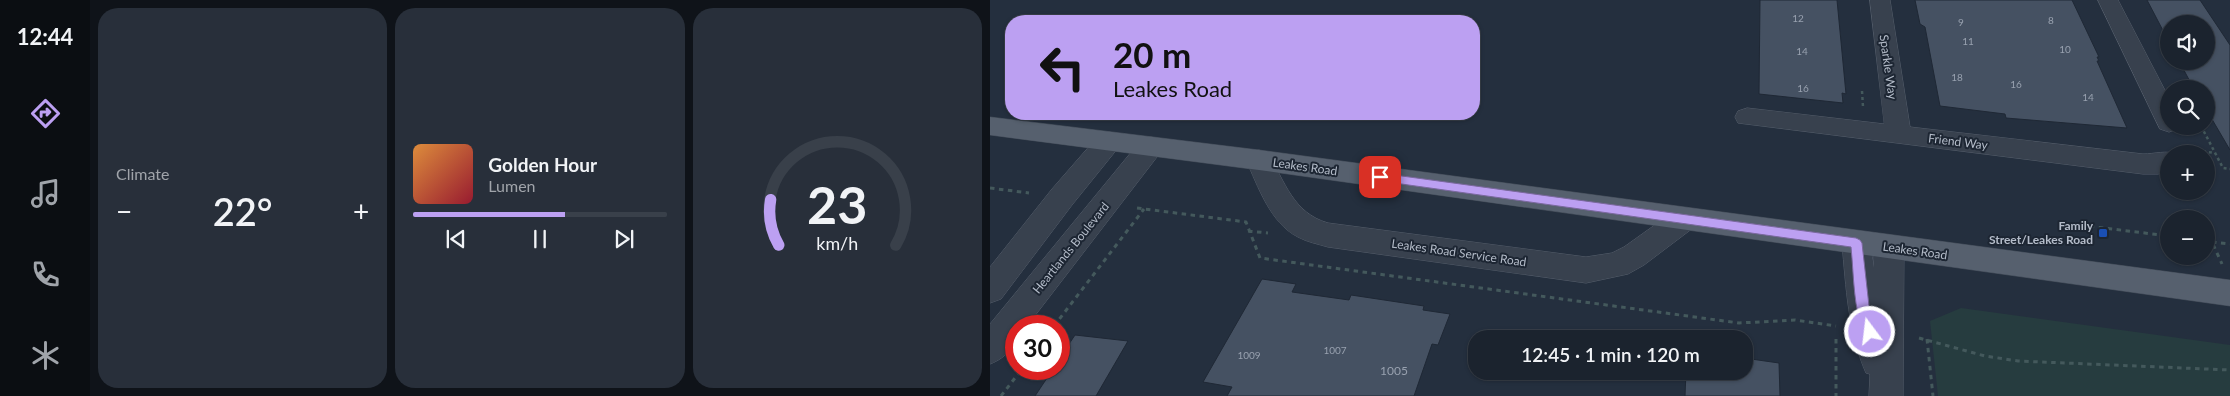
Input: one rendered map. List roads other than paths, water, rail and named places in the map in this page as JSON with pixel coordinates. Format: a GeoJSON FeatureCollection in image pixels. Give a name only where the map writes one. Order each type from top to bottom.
{"type":"FeatureCollection","features":[{"type":"Feature","properties":{"kind":"main road","name":"Leakes Road"},"geometry":{"type":"LineString","coordinates":[[995,129],[1260,160],[1856,243],[2228,283]]}},
{"type":"Feature","properties":{"kind":"street","name":"Sparkle Way"},"geometry":{"type":"LineString","coordinates":[[1880,0],[1898,134]]}},
{"type":"Feature","properties":{"kind":"street"},"geometry":{"type":"LineString","coordinates":[[2108,0],[2160,104]]}},
{"type":"Feature","properties":{"kind":"street","name":"Friend Way"},"geometry":{"type":"LineString","coordinates":[[1747,117],[2143,164],[2160,163]]}},
{"type":"Feature","properties":{"kind":"street"},"geometry":{"type":"LineString","coordinates":[[990,290],[1062,196],[1109,141]]}},
{"type":"Feature","properties":{"kind":"street","name":"Heartlands Boulevard"},"geometry":{"type":"LineString","coordinates":[[990,349],[1151,146]]}},
{"type":"Feature","properties":{"kind":"street","name":"Leakes Road Service Road"},"geometry":{"type":"LineString","coordinates":[[1260,160],[1279,199],[1297,223],[1310,230],[1328,235],[1586,270],[1617,265],[1625,261],[1682,220]]}},
{"type":"Feature","properties":{"kind":"street"},"geometry":{"type":"LineString","coordinates":[[1856,243],[1863,306],[1879,333]]}},
{"type":"Feature","properties":{"kind":"street"},"geometry":{"type":"LineString","coordinates":[[1885,392],[1879,333],[1889,247]]}},
{"type":"Feature","properties":{"kind":"place","name":"Family Street/Leakes Road"},"geometry":{"type":"Point","coordinates":[2103,233]}}]}
